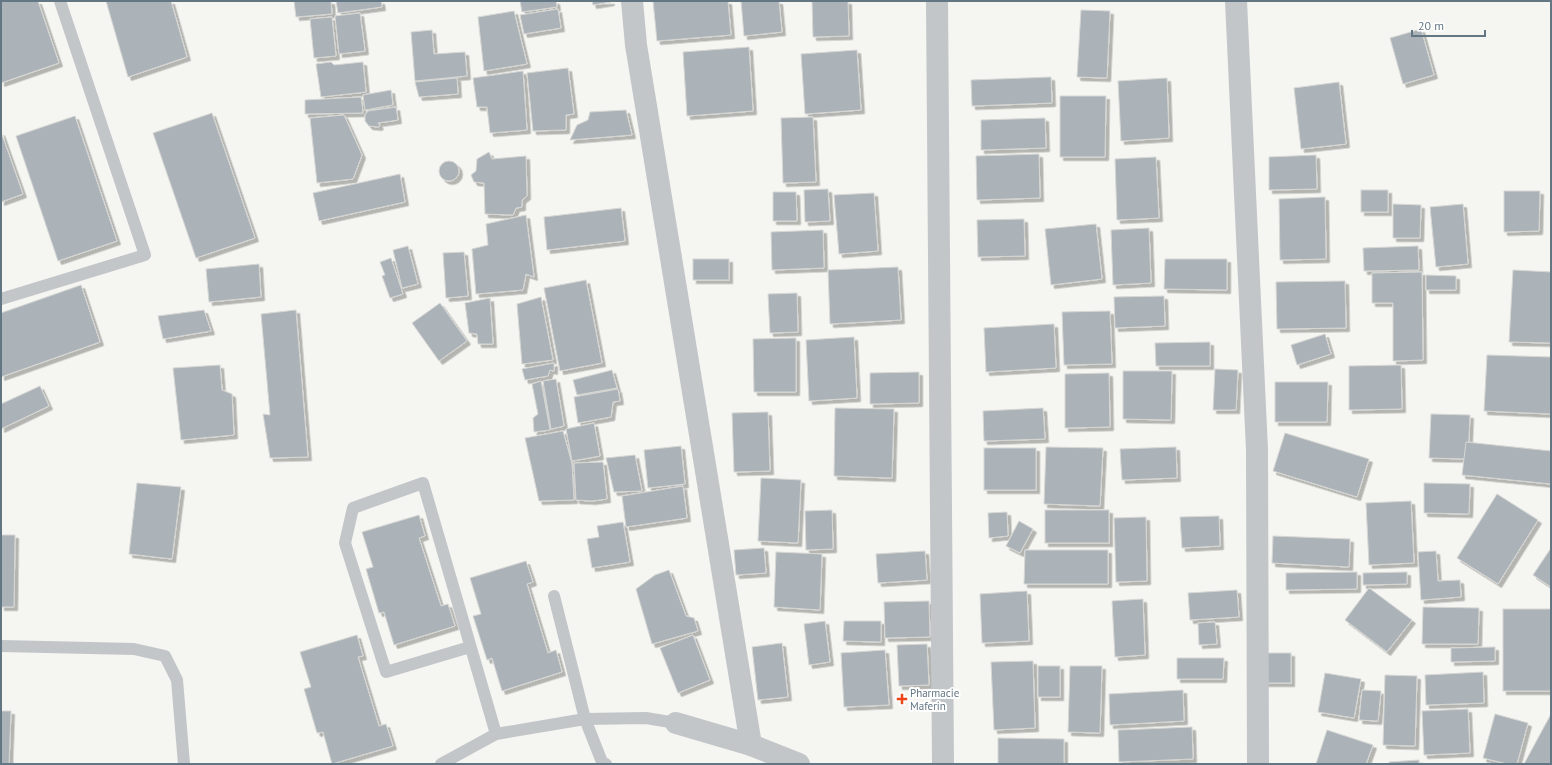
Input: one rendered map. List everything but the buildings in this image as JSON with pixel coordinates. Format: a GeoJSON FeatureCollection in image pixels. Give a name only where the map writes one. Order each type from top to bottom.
{"type":"FeatureCollection","features":[{"type":"Feature","properties":{"kind":"street"},"geometry":{"type":"LineString","coordinates":[[632,1],[636,45],[751,745]]}},
{"type":"Feature","properties":{"kind":"street"},"geometry":{"type":"LineString","coordinates":[[937,1],[943,764]]}},
{"type":"Feature","properties":{"kind":"street"},"geometry":{"type":"LineString","coordinates":[[1236,1],[1257,450],[1258,764]]}},
{"type":"Feature","properties":{"kind":"street"},"geometry":{"type":"LineString","coordinates":[[676,723],[751,745],[799,764]]}},
{"type":"Feature","properties":{"kind":"lane"},"geometry":{"type":"LineString","coordinates":[[1,299],[145,255],[60,1]]}},
{"type":"Feature","properties":{"kind":"lane"},"geometry":{"type":"LineString","coordinates":[[470,647],[386,672],[345,543],[353,508],[423,483],[496,734]]}},
{"type":"Feature","properties":{"kind":"lane"},"geometry":{"type":"LineString","coordinates":[[554,596],[585,719],[602,762],[606,764]]}},
{"type":"Feature","properties":{"kind":"lane"},"geometry":{"type":"LineString","coordinates":[[1,646],[134,648],[165,656],[177,680],[184,764]]}},
{"type":"Feature","properties":{"kind":"lane"},"geometry":{"type":"LineString","coordinates":[[441,764],[496,734],[585,719],[646,718],[676,723]]}},
{"type":"Feature","properties":{"kind":"place","name":"Pharmacie Maferin"},"geometry":{"type":"Point","coordinates":[902,699]}}]}
